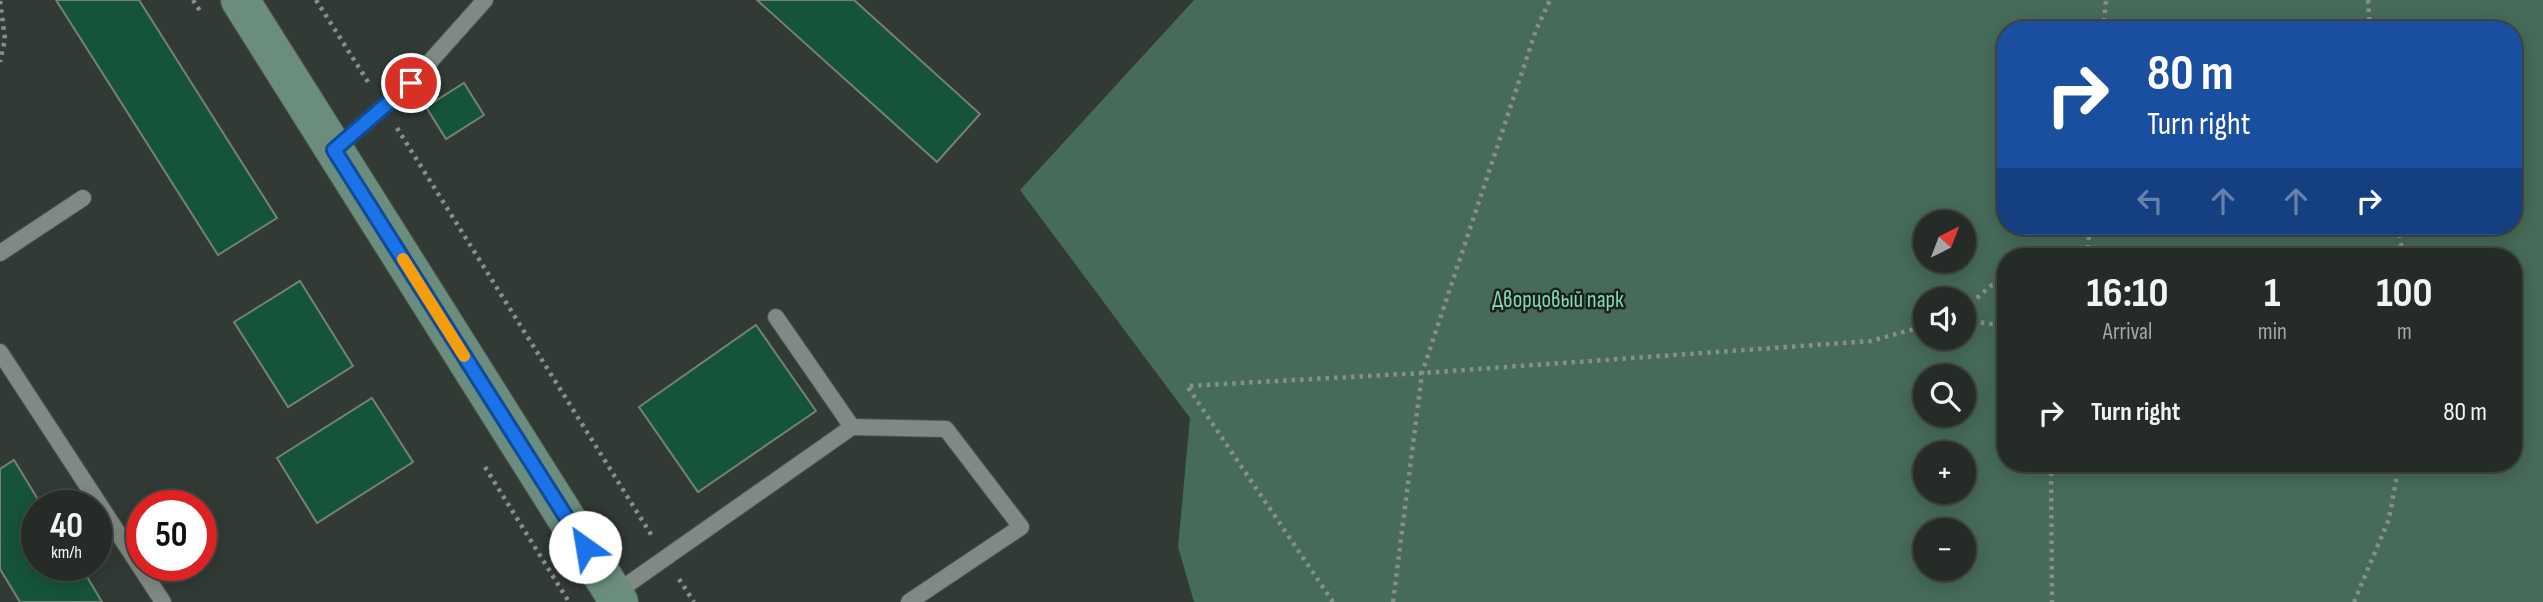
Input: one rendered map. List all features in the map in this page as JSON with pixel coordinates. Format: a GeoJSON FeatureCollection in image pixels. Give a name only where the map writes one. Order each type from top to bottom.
{"type":"FeatureCollection","features":[{"type":"Feature","properties":{"kind":"main road"},"geometry":{"type":"LineString","coordinates":[[240,0],[617,598]]}},
{"type":"Feature","properties":{"kind":"lane"},"geometry":{"type":"LineString","coordinates":[[334,150],[411,83],[485,0]]}},
{"type":"Feature","properties":{"kind":"lane"},"geometry":{"type":"LineString","coordinates":[[0,253],[83,198]]}},
{"type":"Feature","properties":{"kind":"lane"},"geometry":{"type":"LineString","coordinates":[[776,317],[852,427]]}},
{"type":"Feature","properties":{"kind":"lane"},"geometry":{"type":"LineString","coordinates":[[0,352],[163,602]]}},
{"type":"Feature","properties":{"kind":"lane"},"geometry":{"type":"LineString","coordinates":[[617,598],[666,557],[852,427],[946,429],[1021,527],[909,602]]}},
{"type":"Feature","properties":{"kind":"path"},"geometry":{"type":"LineString","coordinates":[[316,0],[694,602]]}},
{"type":"Feature","properties":{"kind":"path"},"geometry":{"type":"LineString","coordinates":[[1393,602],[1422,373],[1536,30],[1550,0]]}},
{"type":"Feature","properties":{"kind":"path"},"geometry":{"type":"LineString","coordinates":[[2105,21],[2106,0]]}},
{"type":"Feature","properties":{"kind":"path"},"geometry":{"type":"LineString","coordinates":[[2368,0],[2369,21]]}},
{"type":"Feature","properties":{"kind":"path"},"geometry":{"type":"LineString","coordinates":[[0,1],[5,39],[0,62]]}},
{"type":"Feature","properties":{"kind":"path"},"geometry":{"type":"LineString","coordinates":[[1976,299],[1997,284]]}},
{"type":"Feature","properties":{"kind":"path"},"geometry":{"type":"LineString","coordinates":[[1976,322],[1997,325]]}},
{"type":"Feature","properties":{"kind":"path"},"geometry":{"type":"LineString","coordinates":[[1333,602],[1188,386],[1422,373],[1871,341],[1913,329]]}},
{"type":"Feature","properties":{"kind":"path"},"geometry":{"type":"LineString","coordinates":[[2051,472],[2052,602]]}},
{"type":"Feature","properties":{"kind":"path"},"geometry":{"type":"LineString","coordinates":[[2354,602],[2389,519],[2398,472]]}},
{"type":"Feature","properties":{"kind":"green space","name":"Дворцовый парк"},"geometry":{"type":"Polygon","coordinates":[[[1194,0],[2543,0],[2543,602],[1194,602],[1178,547],[1190,418],[1020,190],[1194,0]]]}},
{"type":"Feature","properties":{"kind":"building"},"geometry":{"type":"Polygon","coordinates":[[[56,0],[139,0],[277,218],[218,255],[56,0]]]}},
{"type":"Feature","properties":{"kind":"building"},"geometry":{"type":"Polygon","coordinates":[[[757,0],[854,0],[980,114],[937,162],[757,0]]]}},
{"type":"Feature","properties":{"kind":"building"},"geometry":{"type":"Polygon","coordinates":[[[464,83],[484,115],[446,139],[426,107],[464,83]]]}},
{"type":"Feature","properties":{"kind":"building"},"geometry":{"type":"Polygon","coordinates":[[[300,281],[353,366],[288,407],[234,322],[300,281]]]}},
{"type":"Feature","properties":{"kind":"building"},"geometry":{"type":"Polygon","coordinates":[[[756,325],[816,411],[698,492],[639,407],[756,325]]]}},
{"type":"Feature","properties":{"kind":"building"},"geometry":{"type":"Polygon","coordinates":[[[372,398],[413,462],[317,523],[277,458],[372,398]]]}},
{"type":"Feature","properties":{"kind":"building"},"geometry":{"type":"Polygon","coordinates":[[[14,460],[32,490],[21,490],[21,581],[90,581],[102,602],[20,602],[0,569],[0,469],[14,460]]]}},
{"type":"Feature","properties":{"kind":"slow traffic"},"geometry":{"type":"LineString","coordinates":[[403,259],[464,356]]}},
{"type":"Feature","properties":{"kind":"route"},"geometry":{"type":"LineString","coordinates":[[411,83],[334,150],[585,547]]}}]}
